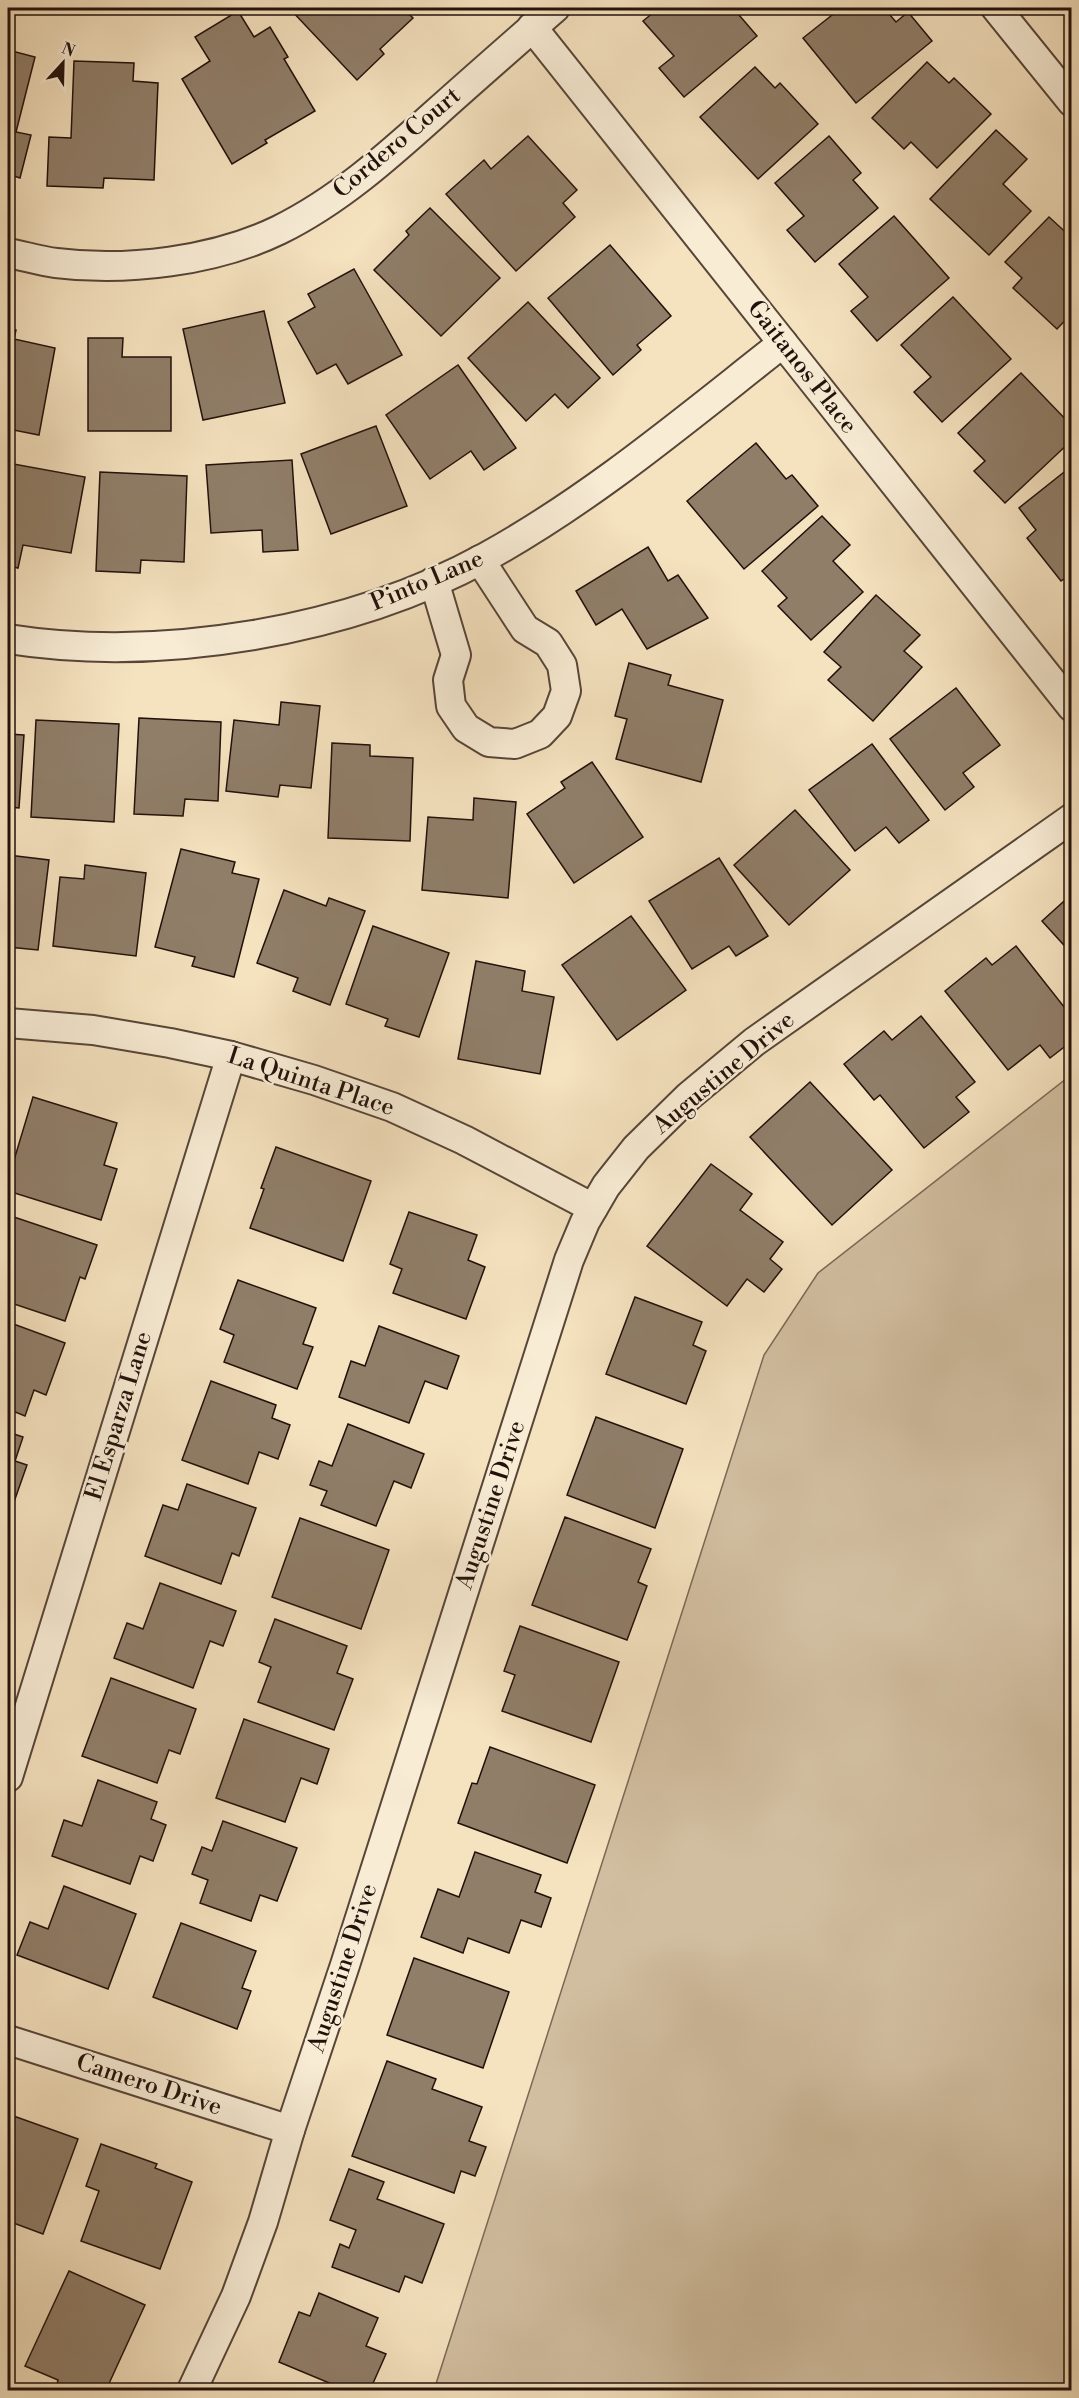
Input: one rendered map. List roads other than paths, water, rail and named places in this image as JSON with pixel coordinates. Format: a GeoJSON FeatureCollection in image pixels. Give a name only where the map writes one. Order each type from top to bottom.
{"type":"FeatureCollection","features":[{"type":"Feature","properties":{"kind":"street","name":"Cordero Court"},"geometry":{"type":"LineString","coordinates":[[8,252],[57,263],[109,265],[178,261],[228,248],[278,230],[334,197],[383,160],[555,8]]}},
{"type":"Feature","properties":{"kind":"street"},"geometry":{"type":"LineString","coordinates":[[996,8],[1071,102]]}},
{"type":"Feature","properties":{"kind":"street","name":"Gaitanos Place"},"geometry":{"type":"LineString","coordinates":[[532,27],[1071,707]]}},
{"type":"Feature","properties":{"kind":"street","name":"Pinto Lane"},"geometry":{"type":"LineString","coordinates":[[8,639],[49,645],[112,647],[207,642],[293,626],[357,610],[434,581],[480,560],[552,517],[626,466],[783,343]]}},
{"type":"Feature","properties":{"kind":"street"},"geometry":{"type":"LineString","coordinates":[[434,581],[456,655],[448,680],[451,706],[466,728],[489,741],[515,744],[540,734],[557,716],[566,691],[562,665],[548,643],[525,629],[480,560]]}},
{"type":"Feature","properties":{"kind":"street","name":"Augustine Drive"},"geometry":{"type":"LineString","coordinates":[[192,2391],[236,2296],[263,2222],[290,2130],[345,1965],[569,1260],[585,1222],[606,1186],[636,1148],[688,1096],[754,1042],[1071,818]]}},
{"type":"Feature","properties":{"kind":"street","name":"La Quinta Place"},"geometry":{"type":"LineString","coordinates":[[8,1023],[93,1030],[231,1056],[314,1080],[393,1107],[464,1140],[593,1208]]}},
{"type":"Feature","properties":{"kind":"street","name":"El Esparza Lane"},"geometry":{"type":"LineString","coordinates":[[8,1777],[231,1056]]}},
{"type":"Feature","properties":{"kind":"street","name":"Camero Drive"},"geometry":{"type":"LineString","coordinates":[[8,2040],[290,2130]]}}]}
